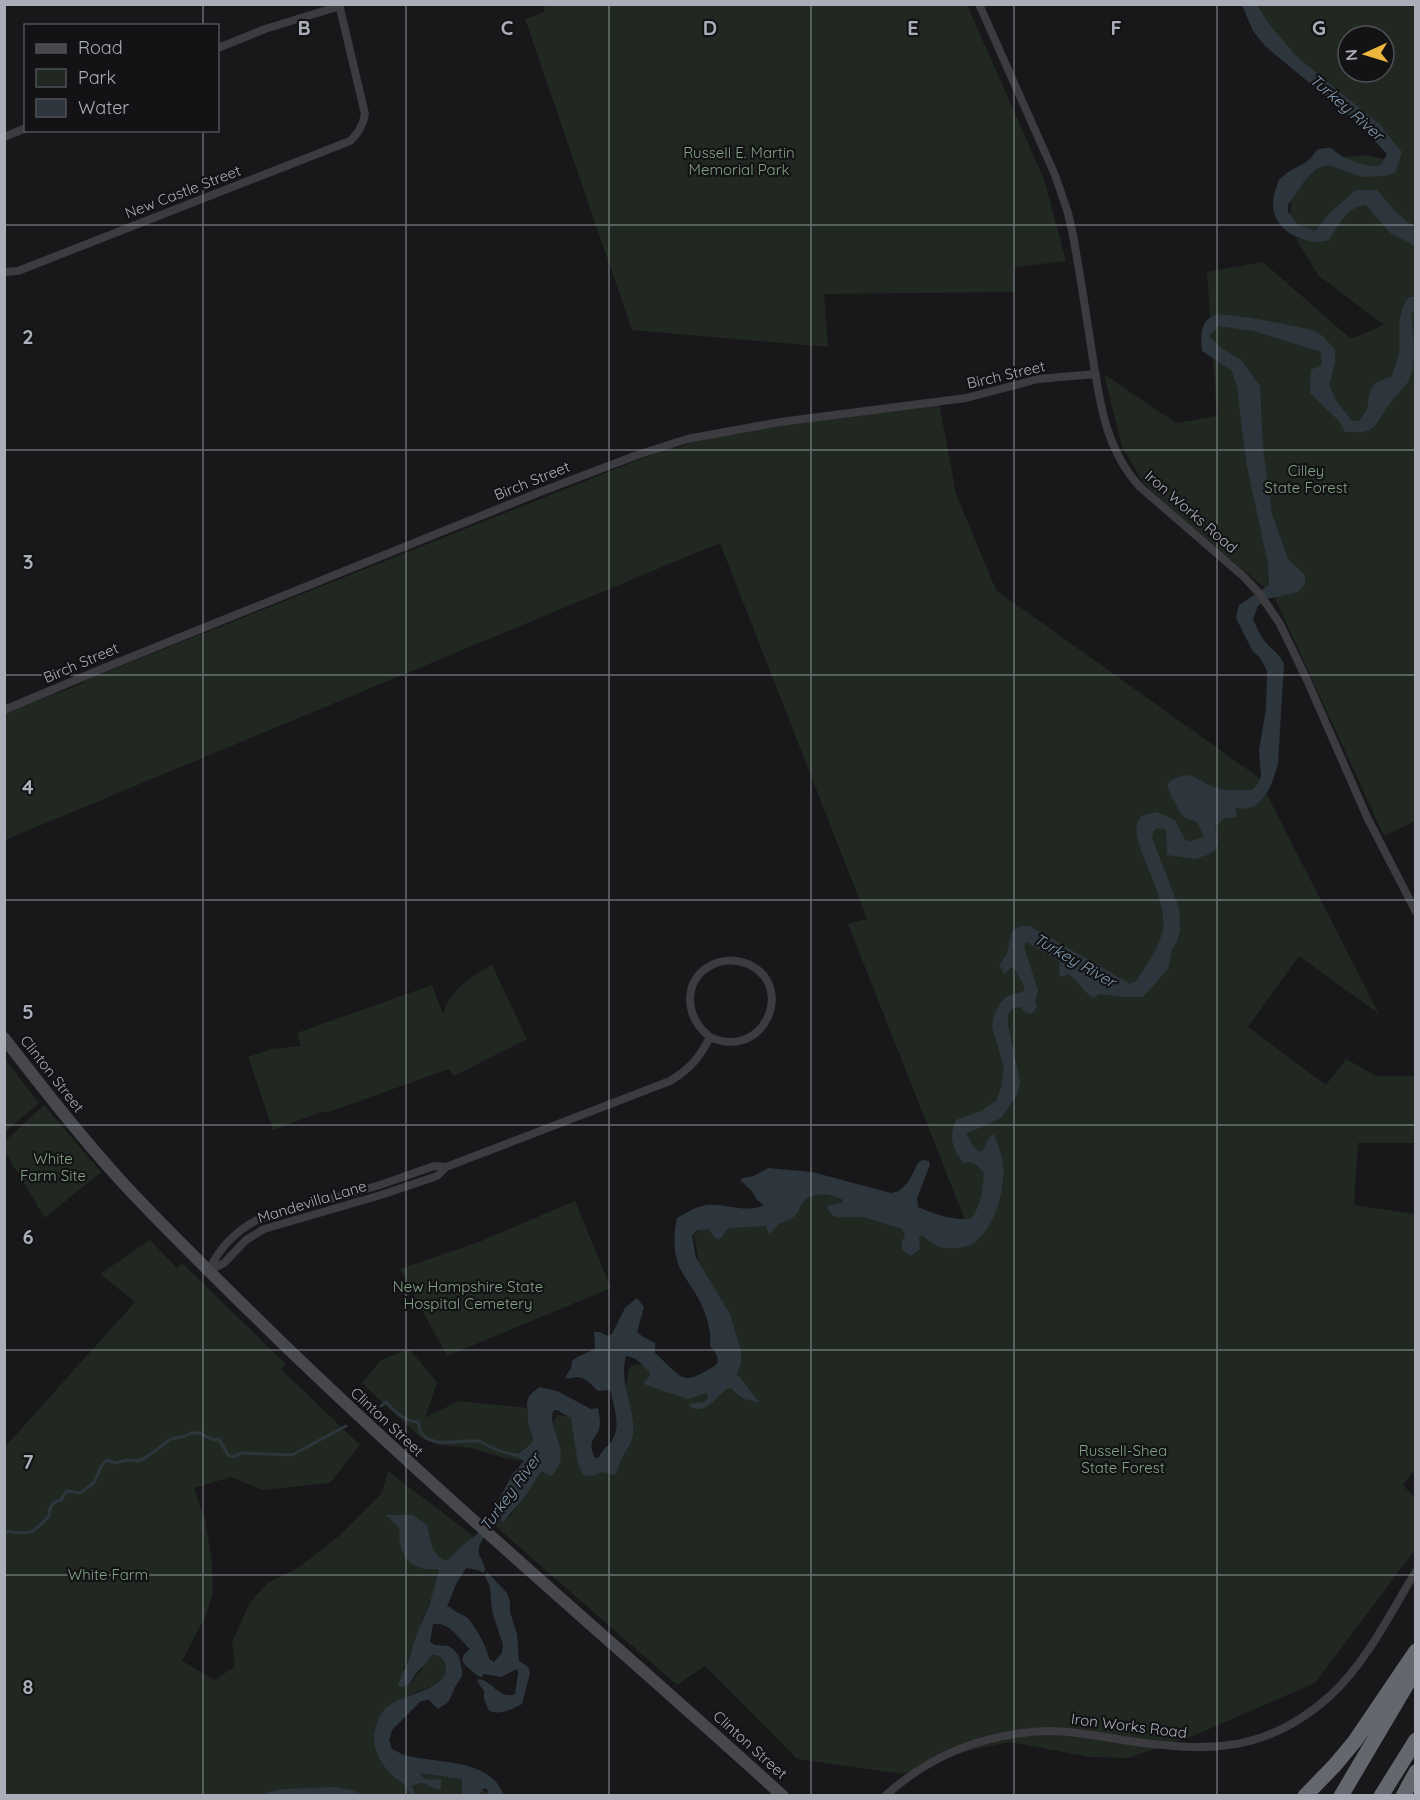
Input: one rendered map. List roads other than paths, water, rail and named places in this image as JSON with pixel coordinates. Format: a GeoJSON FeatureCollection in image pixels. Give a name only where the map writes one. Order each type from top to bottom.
{"type":"FeatureCollection","features":[{"type":"Feature","properties":{"kind":"highway"},"geometry":{"type":"LineString","coordinates":[[1305,1796],[1354,1741],[1416,1651]]}},
{"type":"Feature","properties":{"kind":"highway"},"geometry":{"type":"LineString","coordinates":[[1341,1796],[1416,1669]]}},
{"type":"Feature","properties":{"kind":"highway"},"geometry":{"type":"LineString","coordinates":[[1381,1796],[1416,1740]]}},
{"type":"Feature","properties":{"kind":"highway"},"geometry":{"type":"LineString","coordinates":[[1403,1796],[1416,1773]]}},
{"type":"Feature","properties":{"kind":"main road","name":"Clinton Street"},"geometry":{"type":"LineString","coordinates":[[4,1038],[109,1167],[209,1271],[353,1412],[783,1796]]}},
{"type":"Feature","properties":{"kind":"street","name":"Iron Works Road"},"geometry":{"type":"LineString","coordinates":[[980,4],[1055,175],[1068,213],[1108,436],[1131,477],[1140,487],[1253,586],[1280,624],[1292,646],[1367,817],[1416,912]]}},
{"type":"Feature","properties":{"kind":"street"},"geometry":{"type":"LineString","coordinates":[[219,48],[265,29],[339,5]]}},
{"type":"Feature","properties":{"kind":"street","name":"New Castle Street"},"geometry":{"type":"LineString","coordinates":[[4,272],[18,271],[350,141],[358,134],[365,114],[339,5]]}},
{"type":"Feature","properties":{"kind":"street"},"geometry":{"type":"LineString","coordinates":[[4,137],[24,129]]}},
{"type":"Feature","properties":{"kind":"street","name":"Birch Street"},"geometry":{"type":"LineString","coordinates":[[4,710],[540,492],[687,439],[780,422],[966,398],[1027,380],[1096,374]]}},
{"type":"Feature","properties":{"kind":"street"},"geometry":{"type":"LineString","coordinates":[[722,961],[738,961],[753,967],[765,978],[771,993],[771,1009],[765,1023],[754,1035],[740,1041],[724,1042],[710,1036],[698,1026],[691,1011],[690,995],[696,980],[707,968],[722,961]]}},
{"type":"Feature","properties":{"kind":"street","name":"Mandevilla Lane"},"geometry":{"type":"LineString","coordinates":[[209,1271],[224,1263],[257,1232],[271,1226],[381,1195],[437,1176],[446,1167],[670,1081],[695,1062],[710,1036]]}},
{"type":"Feature","properties":{"kind":"street","name":"Mandevilla Lane"},"geometry":{"type":"LineString","coordinates":[[209,1271],[216,1255],[242,1229],[260,1219],[380,1185],[434,1166],[446,1167]]}},
{"type":"Feature","properties":{"kind":"street"},"geometry":{"type":"LineString","coordinates":[[380,1185],[381,1195]]}},
{"type":"Feature","properties":{"kind":"street"},"geometry":{"type":"LineString","coordinates":[[294,1209],[296,1220]]}},
{"type":"Feature","properties":{"kind":"street","name":"Iron Works Road"},"geometry":{"type":"LineString","coordinates":[[885,1796],[923,1765],[951,1751],[980,1740],[1021,1733],[1052,1731],[1198,1748],[1250,1742],[1280,1730],[1308,1714],[1332,1694],[1353,1670],[1416,1571]]}},
{"type":"Feature","properties":{"kind":"water","name":"Turkey River"},"geometry":{"type":"Polygon","coordinates":[[[1242,5],[1257,5],[1269,24],[1296,56],[1379,124],[1402,152],[1395,173],[1384,176],[1363,177],[1328,165],[1317,168],[1305,180],[1288,205],[1288,212],[1298,225],[1315,231],[1332,211],[1356,190],[1377,190],[1396,212],[1415,228],[1415,246],[1390,233],[1366,205],[1348,213],[1329,240],[1315,242],[1302,239],[1281,226],[1274,213],[1273,205],[1278,181],[1310,159],[1317,150],[1331,148],[1355,162],[1375,166],[1381,165],[1387,154],[1359,124],[1265,46],[1253,31],[1242,5]]]}},
{"type":"Feature","properties":{"kind":"water","name":"Turkey River"},"geometry":{"type":"Polygon","coordinates":[[[1409,297],[1415,297],[1415,311],[1411,314],[1414,356],[1409,380],[1376,425],[1368,431],[1345,432],[1340,422],[1310,393],[1311,370],[1322,364],[1321,352],[1254,331],[1218,326],[1210,336],[1217,345],[1241,360],[1260,386],[1263,448],[1272,514],[1288,559],[1305,575],[1305,584],[1298,592],[1267,599],[1258,606],[1253,619],[1259,633],[1284,664],[1278,763],[1265,796],[1252,806],[1244,809],[1235,808],[1237,815],[1235,817],[1224,818],[1215,827],[1218,843],[1215,850],[1195,859],[1167,855],[1166,830],[1158,828],[1154,830],[1152,838],[1179,908],[1180,929],[1177,942],[1172,949],[1168,969],[1143,997],[1099,994],[1094,998],[1068,974],[1063,977],[1059,974],[1060,961],[1026,942],[1024,946],[1038,991],[1035,1001],[1037,1007],[1033,1012],[1030,1014],[1023,1011],[1021,1007],[1013,1008],[1008,1015],[1020,1082],[1017,1095],[1001,1118],[966,1134],[974,1147],[981,1152],[993,1134],[1003,1165],[1002,1186],[996,1210],[985,1231],[970,1245],[956,1248],[942,1247],[933,1244],[922,1235],[919,1238],[920,1249],[911,1256],[902,1247],[905,1234],[902,1229],[864,1217],[832,1215],[826,1206],[842,1203],[843,1200],[822,1194],[807,1198],[796,1215],[779,1224],[769,1234],[766,1226],[730,1228],[718,1240],[708,1229],[697,1230],[692,1236],[696,1258],[730,1314],[741,1352],[741,1363],[737,1374],[759,1402],[744,1398],[728,1388],[704,1408],[694,1408],[688,1404],[704,1402],[708,1398],[707,1393],[688,1399],[646,1385],[644,1382],[650,1373],[636,1360],[626,1356],[624,1376],[632,1415],[632,1439],[614,1475],[602,1472],[592,1476],[583,1475],[578,1464],[571,1418],[557,1410],[553,1411],[552,1419],[561,1450],[558,1467],[551,1476],[541,1471],[526,1495],[503,1522],[500,1520],[485,1536],[479,1549],[485,1567],[484,1573],[466,1568],[456,1584],[447,1607],[469,1620],[477,1630],[489,1659],[494,1662],[502,1653],[503,1645],[492,1611],[490,1587],[485,1576],[487,1572],[507,1593],[517,1634],[519,1661],[528,1667],[530,1673],[522,1704],[501,1712],[489,1711],[484,1699],[484,1691],[477,1681],[484,1680],[505,1694],[515,1694],[517,1669],[501,1677],[484,1674],[482,1677],[478,1676],[463,1661],[463,1657],[470,1649],[449,1628],[433,1624],[430,1642],[453,1649],[459,1656],[462,1676],[447,1703],[438,1709],[429,1700],[421,1701],[392,1730],[389,1740],[392,1749],[402,1754],[459,1764],[486,1774],[496,1782],[504,1795],[489,1795],[487,1789],[484,1788],[479,1795],[462,1795],[462,1779],[420,1773],[423,1778],[429,1780],[441,1779],[441,1790],[421,1783],[412,1786],[416,1795],[410,1795],[405,1786],[390,1773],[380,1760],[374,1745],[374,1736],[378,1720],[391,1704],[435,1685],[443,1678],[446,1670],[443,1660],[431,1655],[409,1684],[400,1687],[398,1684],[429,1606],[439,1571],[438,1569],[424,1569],[408,1561],[402,1550],[399,1529],[386,1515],[413,1515],[427,1525],[434,1551],[447,1561],[494,1515],[492,1512],[512,1475],[524,1461],[515,1456],[532,1443],[527,1403],[529,1396],[539,1387],[557,1391],[591,1409],[598,1408],[600,1424],[591,1446],[595,1458],[599,1457],[611,1442],[616,1431],[616,1417],[610,1390],[598,1391],[579,1377],[565,1378],[572,1361],[595,1349],[594,1332],[608,1336],[612,1334],[625,1308],[637,1298],[644,1307],[637,1332],[655,1343],[655,1353],[678,1374],[689,1378],[717,1364],[717,1356],[710,1346],[705,1314],[678,1263],[674,1244],[675,1228],[677,1218],[703,1206],[750,1209],[764,1205],[740,1180],[743,1178],[754,1176],[768,1168],[812,1172],[891,1193],[899,1191],[909,1181],[918,1163],[923,1160],[929,1161],[930,1165],[917,1198],[918,1207],[957,1219],[971,1219],[979,1202],[984,1173],[975,1164],[963,1163],[954,1148],[952,1132],[956,1120],[981,1111],[996,1101],[1001,1088],[1004,1067],[992,1027],[994,1015],[1001,1002],[1008,996],[1024,991],[1024,986],[1014,968],[1003,975],[1003,970],[999,966],[1007,954],[1012,931],[1020,926],[1030,926],[1130,984],[1136,981],[1156,949],[1163,928],[1159,897],[1137,836],[1137,823],[1141,816],[1157,812],[1175,820],[1185,840],[1191,841],[1204,837],[1197,822],[1181,814],[1167,784],[1186,775],[1219,789],[1252,790],[1258,784],[1261,776],[1259,750],[1266,709],[1267,671],[1261,659],[1252,650],[1236,618],[1239,605],[1269,585],[1268,564],[1246,461],[1237,387],[1232,371],[1202,351],[1201,335],[1206,321],[1215,315],[1221,315],[1281,323],[1318,332],[1335,350],[1335,363],[1329,385],[1337,402],[1352,421],[1359,421],[1367,409],[1370,392],[1375,383],[1392,376],[1399,353],[1400,317],[1409,297]]]}},
{"type":"Feature","properties":{"kind":"water"},"geometry":{"type":"Polygon","coordinates":[[[333,1787],[365,1795],[255,1795],[285,1789],[333,1787]]]}},
{"type":"Feature","properties":{"kind":"waterway","name":"Turkey River"},"geometry":{"type":"LineString","coordinates":[[381,1406],[386,1402],[405,1418],[418,1422],[421,1432],[428,1439],[442,1442],[480,1441],[497,1450],[517,1455]]}},
{"type":"Feature","properties":{"kind":"waterway"},"geometry":{"type":"LineString","coordinates":[[4,1531],[25,1533],[34,1530],[49,1516],[52,1505],[62,1500],[67,1491],[80,1493],[93,1483],[107,1460],[116,1463],[127,1460],[138,1461],[171,1439],[191,1433],[200,1433],[213,1440],[219,1439],[228,1455],[232,1457],[242,1453],[292,1455],[346,1426]]}},
{"type":"Feature","properties":{"kind":"park label","name":"Russell E. Martin Memorial Park"},"geometry":{"type":"Point","coordinates":[739,162]}},
{"type":"Feature","properties":{"kind":"park label","name":"Cilley State Forest"},"geometry":{"type":"Point","coordinates":[1306,480]}},
{"type":"Feature","properties":{"kind":"park label","name":"White Farm Site"},"geometry":{"type":"Point","coordinates":[53,1168]}},
{"type":"Feature","properties":{"kind":"park label","name":"New Hampshire State Hospital Cemetery"},"geometry":{"type":"Point","coordinates":[468,1296]}},
{"type":"Feature","properties":{"kind":"park label","name":"Russell-Shea State Forest"},"geometry":{"type":"Point","coordinates":[1123,1460]}},
{"type":"Feature","properties":{"kind":"park label","name":"White Farm"},"geometry":{"type":"Point","coordinates":[108,1575]}}]}
